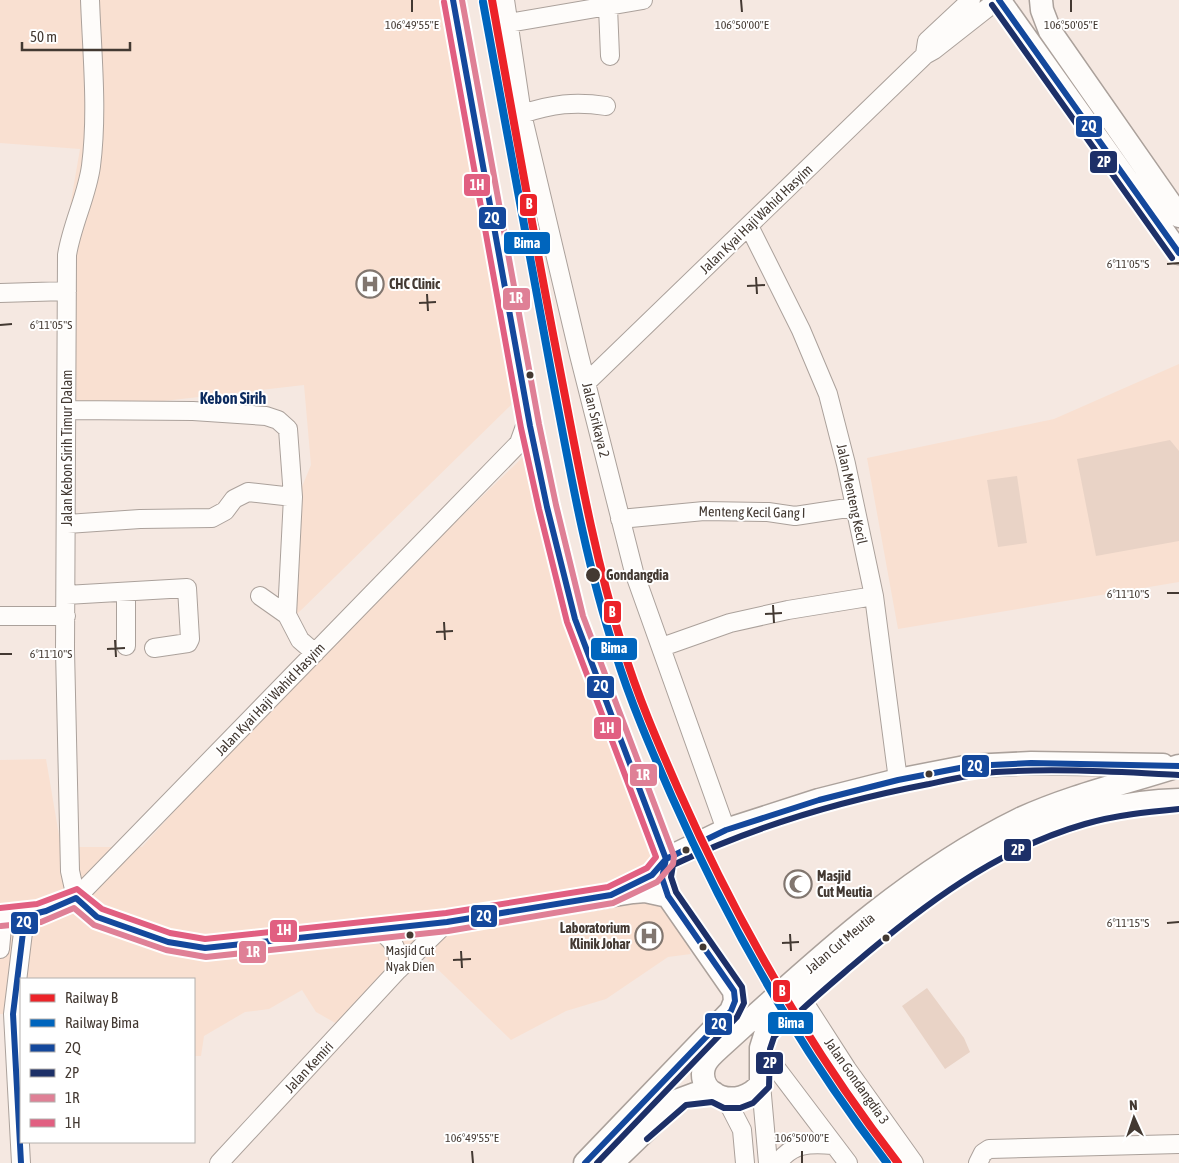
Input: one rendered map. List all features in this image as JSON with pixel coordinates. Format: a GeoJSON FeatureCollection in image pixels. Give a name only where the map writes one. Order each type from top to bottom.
{"type":"FeatureCollection","features":[{"type":"Feature","properties":{"kind":"main road"},"geometry":{"type":"LineString","coordinates":[[1041,0],[1042,10],[1050,31],[1179,216]]}},
{"type":"Feature","properties":{"kind":"main road"},"geometry":{"type":"LineString","coordinates":[[1000,2],[1179,253]]}},
{"type":"Feature","properties":{"kind":"main road","name":"Jalan Cut Meutia"},"geometry":{"type":"LineString","coordinates":[[611,895],[652,875],[666,859],[726,830],[819,800],[898,780],[970,766],[1031,763],[1179,766]]}},
{"type":"Feature","properties":{"kind":"main road","name":"Jalan Cut Meutia"},"geometry":{"type":"LineString","coordinates":[[720,1096],[708,1086],[704,1075],[707,1061],[716,1051],[863,923],[926,876],[969,846],[1022,819],[1082,796],[1179,766]]}},
{"type":"Feature","properties":{"kind":"main road","name":"Jalan Cut Meutia"},"geometry":{"type":"LineString","coordinates":[[761,1084],[761,1048],[766,1032],[872,936],[953,874],[1029,834],[1087,814],[1122,804],[1179,800]]}},
{"type":"Feature","properties":{"kind":"main road"},"geometry":{"type":"LineString","coordinates":[[585,1163],[731,1011],[736,1002],[734,991],[668,896],[662,881],[661,871],[666,859]]}},
{"type":"Feature","properties":{"kind":"main road"},"geometry":{"type":"LineString","coordinates":[[76,898],[97,917],[168,942],[205,948],[375,928],[447,922],[645,891],[668,896]]}},
{"type":"Feature","properties":{"kind":"main road","name":"Jalan Kyai Haji Wahid Hasyim"},"geometry":{"type":"LineString","coordinates":[[9,917],[46,911],[76,898]]}},
{"type":"Feature","properties":{"kind":"main road"},"geometry":{"type":"LineString","coordinates":[[612,1163],[676,1101],[694,1094],[742,1098],[761,1084]]}},
{"type":"Feature","properties":{"kind":"street","name":"Jalan Kebon Sirih Timur Dalam"},"geometry":{"type":"LineString","coordinates":[[76,898],[70,871],[66,616],[67,255],[70,236],[87,185],[93,144],[90,0]]}},
{"type":"Feature","properties":{"kind":"street"},"geometry":{"type":"LineString","coordinates":[[453,0],[547,507],[575,619],[666,859]]}},
{"type":"Feature","properties":{"kind":"street","name":"Jalan Srikaya 2"},"geometry":{"type":"LineString","coordinates":[[505,0],[522,114],[634,572],[726,830]]}},
{"type":"Feature","properties":{"kind":"street"},"geometry":{"type":"LineString","coordinates":[[508,23],[643,0]]}},
{"type":"Feature","properties":{"kind":"street","name":"Jalan Kyai Haji Wahid Hasyim"},"geometry":{"type":"LineString","coordinates":[[925,55],[927,41],[971,0]]}},
{"type":"Feature","properties":{"kind":"street","name":"Jalan Kyai Haji Wahid Hasyim"},"geometry":{"type":"LineString","coordinates":[[587,382],[925,55],[990,6],[1000,2]]}},
{"type":"Feature","properties":{"kind":"street"},"geometry":{"type":"LineString","coordinates":[[608,7],[610,56]]}},
{"type":"Feature","properties":{"kind":"street"},"geometry":{"type":"LineString","coordinates":[[522,114],[547,105],[563,102],[606,106]]}},
{"type":"Feature","properties":{"kind":"street","name":"Jalan Menteng Kecil"},"geometry":{"type":"LineString","coordinates":[[749,226],[801,330],[828,394],[846,464],[874,596],[898,780]]}},
{"type":"Feature","properties":{"kind":"street"},"geometry":{"type":"LineString","coordinates":[[0,293],[67,291]]}},
{"type":"Feature","properties":{"kind":"street"},"geometry":{"type":"LineString","coordinates":[[68,410],[193,411],[266,416],[278,420],[288,429],[293,497],[287,615]]}},
{"type":"Feature","properties":{"kind":"street"},"geometry":{"type":"LineString","coordinates":[[519,443],[530,422]]}},
{"type":"Feature","properties":{"kind":"street"},"geometry":{"type":"LineString","coordinates":[[519,443],[528,442],[537,449]]}},
{"type":"Feature","properties":{"kind":"street","name":"Jalan Kyai Haji Wahid Hasyim"},"geometry":{"type":"LineString","coordinates":[[76,898],[519,443]]}},
{"type":"Feature","properties":{"kind":"street"},"geometry":{"type":"LineString","coordinates":[[67,524],[140,519],[212,518],[225,511],[234,499],[248,492],[293,497]]}},
{"type":"Feature","properties":{"kind":"street","name":"Menteng Kecil Gang I"},"geometry":{"type":"LineString","coordinates":[[620,519],[704,511],[757,511],[796,516],[854,507]]}},
{"type":"Feature","properties":{"kind":"street"},"geometry":{"type":"LineString","coordinates":[[66,595],[187,588],[190,639],[188,643],[154,648]]}},
{"type":"Feature","properties":{"kind":"street"},"geometry":{"type":"LineString","coordinates":[[126,593],[126,646]]}},
{"type":"Feature","properties":{"kind":"street"},"geometry":{"type":"LineString","coordinates":[[260,596],[287,615],[300,640],[315,653]]}},
{"type":"Feature","properties":{"kind":"street"},"geometry":{"type":"LineString","coordinates":[[662,648],[730,623],[797,608],[874,596]]}},
{"type":"Feature","properties":{"kind":"street"},"geometry":{"type":"LineString","coordinates":[[0,616],[66,616]]}},
{"type":"Feature","properties":{"kind":"street"},"geometry":{"type":"LineString","coordinates":[[0,948],[9,917]]}},
{"type":"Feature","properties":{"kind":"street"},"geometry":{"type":"LineString","coordinates":[[9,917],[21,1163]]}},
{"type":"Feature","properties":{"kind":"street","name":"Jalan Kemiri"},"geometry":{"type":"LineString","coordinates":[[220,1163],[398,970],[447,922]]}},
{"type":"Feature","properties":{"kind":"street"},"geometry":{"type":"LineString","coordinates":[[375,928],[390,936],[399,959],[398,970]]}},
{"type":"Feature","properties":{"kind":"street","name":"Jalan Gondangdia 3"},"geometry":{"type":"LineString","coordinates":[[802,999],[847,1069],[914,1163]]}},
{"type":"Feature","properties":{"kind":"street"},"geometry":{"type":"LineString","coordinates":[[0,1001],[10,1008],[13,1014]]}},
{"type":"Feature","properties":{"kind":"street"},"geometry":{"type":"LineString","coordinates":[[761,1048],[848,1163]]}},
{"type":"Feature","properties":{"kind":"street"},"geometry":{"type":"LineString","coordinates":[[761,1084],[768,1163]]}},
{"type":"Feature","properties":{"kind":"street"},"geometry":{"type":"LineString","coordinates":[[720,1096],[742,1130],[745,1163]]}},
{"type":"Feature","properties":{"kind":"street"},"geometry":{"type":"LineString","coordinates":[[778,1163],[783,1156],[796,1147],[811,1143],[833,1145]]}},
{"type":"Feature","properties":{"kind":"street"},"geometry":{"type":"LineString","coordinates":[[978,1163],[983,1153],[989,1150],[1179,1144]]}},
{"type":"Feature","properties":{"kind":"shaded area"},"geometry":{"type":"Polygon","coordinates":[[[0,0],[440,0],[513,403],[293,618],[287,523],[311,465],[304,385],[67,412],[61,259],[80,149],[0,143],[0,0]]]}},
{"type":"Feature","properties":{"kind":"shaded area"},"geometry":{"type":"Polygon","coordinates":[[[1179,364],[1179,582],[898,629],[867,458],[1054,419],[1179,364]]]}},
{"type":"Feature","properties":{"kind":"shaded area"},"geometry":{"type":"Polygon","coordinates":[[[1170,440],[1179,451],[1179,541],[1096,556],[1077,459],[1170,440]]]}},
{"type":"Feature","properties":{"kind":"shaded area"},"geometry":{"type":"Polygon","coordinates":[[[523,457],[595,679],[691,954],[668,957],[606,999],[566,1011],[511,1040],[424,956],[346,1029],[316,1012],[302,990],[269,1009],[245,1012],[204,1036],[201,1056],[195,1056],[195,978],[20,978],[20,1014],[0,1014],[0,760],[46,759],[61,847],[142,847],[296,676],[523,457]]]}},
{"type":"Feature","properties":{"kind":"shaded area"},"geometry":{"type":"Polygon","coordinates":[[[1017,476],[1027,543],[998,547],[987,480],[1017,476]]]}},
{"type":"Feature","properties":{"kind":"shaded area"},"geometry":{"type":"Polygon","coordinates":[[[927,988],[964,1038],[970,1052],[945,1069],[902,1006],[927,988]]]}},
{"type":"Feature","properties":{"kind":"rail line","name":"B"},"geometry":{"type":"LineString","coordinates":[[492,0],[542,278],[587,509],[612,611],[634,682],[679,791],[751,937],[805,1030],[865,1119],[898,1163]]}},
{"type":"Feature","properties":{"kind":"rail line","name":"Bima"},"geometry":{"type":"LineString","coordinates":[[483,2],[578,512],[604,617],[627,689],[694,846],[743,941],[796,1032],[825,1077],[887,1163]]}},
{"type":"Feature","properties":{"kind":"transit line","name":"2Q"},"geometry":{"type":"LineString","coordinates":[[453,0],[530,426],[547,507],[575,619],[666,859]]}},
{"type":"Feature","properties":{"kind":"transit line","name":"1R"},"geometry":{"type":"LineString","coordinates":[[1,926],[41,922],[74,908],[94,925],[166,950],[206,957],[448,931],[613,903],[657,882],[673,864],[674,856],[583,616],[556,505],[539,424],[462,0]]}},
{"type":"Feature","properties":{"kind":"transit line","name":"2Q"},"geometry":{"type":"LineString","coordinates":[[999,0],[1179,253]]}},
{"type":"Feature","properties":{"kind":"transit line","name":"1H"},"geometry":{"type":"LineString","coordinates":[[0,908],[37,904],[77,889],[102,909],[170,933],[205,939],[446,913],[608,887],[647,868],[656,857],[567,622],[521,428],[444,2]]}},
{"type":"Feature","properties":{"kind":"transit line","name":"2P"},"geometry":{"type":"LineString","coordinates":[[992,5],[1172,258]]}},
{"type":"Feature","properties":{"kind":"transit line","name":"2Q"},"geometry":{"type":"LineString","coordinates":[[21,1163],[13,1014],[25,916],[46,911],[76,898],[97,917],[168,942],[205,948],[447,922],[611,895],[652,875],[666,859],[726,830],[819,800],[898,780],[970,766],[1031,763],[1179,766]]}},
{"type":"Feature","properties":{"kind":"transit line","name":"2P"},"geometry":{"type":"LineString","coordinates":[[597,1163],[737,1017],[744,1003],[742,987],[676,892],[671,877],[673,865],[735,838],[798,816],[863,798],[971,775],[1042,770],[1179,775]]}},
{"type":"Feature","properties":{"kind":"transit line","name":"2P"},"geometry":{"type":"LineString","coordinates":[[647,1139],[686,1105],[712,1102],[724,1108],[740,1108],[753,1103],[769,1087],[770,1049],[774,1037],[812,1000],[879,943],[934,901],[991,864],[1021,848],[1085,824],[1108,818],[1179,809]]}},
{"type":"Feature","properties":{"kind":"transit line","name":"2Q"},"geometry":{"type":"LineString","coordinates":[[585,1163],[731,1011],[735,1001],[734,991],[668,896],[662,878],[666,859]]}},
{"type":"Feature","properties":{"kind":"place","name":"CHC Clinic"},"geometry":{"type":"Point","coordinates":[370,284]}},
{"type":"Feature","properties":{"kind":"place","name":"Gondangdia"},"geometry":{"type":"Point","coordinates":[593,575]}},
{"type":"Feature","properties":{"kind":"place","name":"Masjid Cut Meutia"},"geometry":{"type":"Point","coordinates":[798,884]}},
{"type":"Feature","properties":{"kind":"place","name":"Masjid Cut Nyak Dien"},"geometry":{"type":"Point","coordinates":[410,935]}},
{"type":"Feature","properties":{"kind":"place","name":"Laboratorium Klinik Johar"},"geometry":{"type":"Point","coordinates":[649,936]}},
{"type":"Feature","properties":{"kind":"district","name":"Kebon Sirih"},"geometry":{"type":"Point","coordinates":[233,398]}}]}
